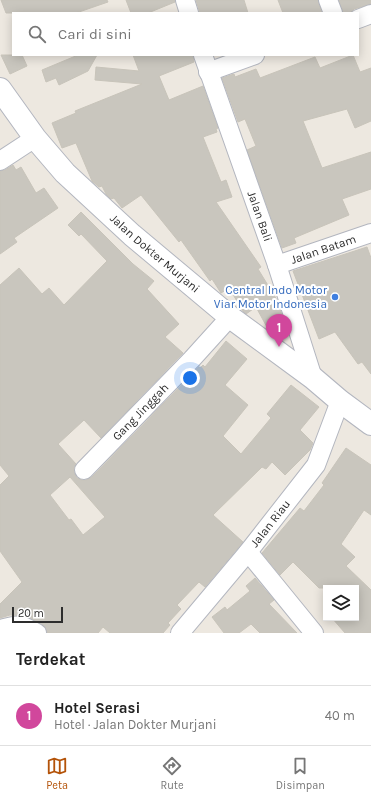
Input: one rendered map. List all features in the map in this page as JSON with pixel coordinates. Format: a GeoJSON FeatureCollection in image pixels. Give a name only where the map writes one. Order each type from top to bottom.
{"type":"FeatureCollection","features":[{"type":"Feature","properties":{"kind":"street"},"geometry":{"type":"LineString","coordinates":[[185,0],[189,12]]}},
{"type":"Feature","properties":{"kind":"street"},"geometry":{"type":"LineString","coordinates":[[328,0],[333,12]]}},
{"type":"Feature","properties":{"kind":"street"},"geometry":{"type":"LineString","coordinates":[[359,19],[371,14]]}},
{"type":"Feature","properties":{"kind":"street"},"geometry":{"type":"LineString","coordinates":[[205,63],[249,56]]}},
{"type":"Feature","properties":{"kind":"street","name":"Jalan Bali"},"geometry":{"type":"LineString","coordinates":[[205,63],[277,265],[313,378]]}},
{"type":"Feature","properties":{"kind":"street","name":"Jalan Dokter Murjani"},"geometry":{"type":"LineString","coordinates":[[0,89],[35,138],[65,173],[132,235],[230,317],[313,378],[340,401],[371,424]]}},
{"type":"Feature","properties":{"kind":"street"},"geometry":{"type":"LineString","coordinates":[[0,161],[35,138]]}},
{"type":"Feature","properties":{"kind":"street","name":"Jalan Batam"},"geometry":{"type":"LineString","coordinates":[[277,265],[371,233]]}},
{"type":"Feature","properties":{"kind":"street","name":"Gang Jinggah"},"geometry":{"type":"LineString","coordinates":[[84,470],[192,359],[230,317]]}},
{"type":"Feature","properties":{"kind":"street","name":"Jalan Riau"},"geometry":{"type":"LineString","coordinates":[[180,633],[248,552],[316,465],[340,401]]}},
{"type":"Feature","properties":{"kind":"street"},"geometry":{"type":"LineString","coordinates":[[248,552],[314,633]]}},
{"type":"Feature","properties":{"kind":"street"},"geometry":{"type":"LineString","coordinates":[[3,630],[16,625],[25,626],[37,633]]}},
{"type":"Feature","properties":{"kind":"building"},"geometry":{"type":"Polygon","coordinates":[[[1,0],[107,0],[108,2],[79,12],[6,13],[1,0]]]}},
{"type":"Feature","properties":{"kind":"building"},"geometry":{"type":"Polygon","coordinates":[[[126,0],[175,0],[175,2],[150,12],[131,12],[126,0]]]}},
{"type":"Feature","properties":{"kind":"building"},"geometry":{"type":"Polygon","coordinates":[[[196,0],[244,0],[248,12],[200,12],[196,0]]]}},
{"type":"Feature","properties":{"kind":"building"},"geometry":{"type":"Polygon","coordinates":[[[278,0],[318,0],[322,12],[283,12],[278,0]]]}},
{"type":"Feature","properties":{"kind":"building"},"geometry":{"type":"Polygon","coordinates":[[[339,0],[371,0],[371,4],[354,9],[351,12],[343,12],[339,0]]]}},
{"type":"Feature","properties":{"kind":"building"},"geometry":{"type":"Polygon","coordinates":[[[1,55],[22,56],[27,66],[10,74],[1,55]]]}},
{"type":"Feature","properties":{"kind":"building"},"geometry":{"type":"Polygon","coordinates":[[[76,56],[96,56],[88,71],[59,85],[56,78],[46,82],[42,70],[76,56]]]}},
{"type":"Feature","properties":{"kind":"building"},"geometry":{"type":"Polygon","coordinates":[[[133,56],[193,56],[194,62],[159,76],[169,100],[203,86],[218,128],[216,129],[217,132],[203,137],[221,182],[226,180],[232,197],[216,202],[261,267],[258,269],[277,300],[284,321],[268,329],[256,307],[246,314],[229,288],[221,293],[212,279],[210,281],[181,240],[179,242],[141,195],[122,208],[114,198],[111,199],[106,194],[102,186],[99,187],[92,181],[76,143],[62,148],[52,123],[76,113],[75,111],[142,84],[95,80],[96,67],[139,71],[133,56]]]}},
{"type":"Feature","properties":{"kind":"building"},"geometry":{"type":"Polygon","coordinates":[[[353,56],[360,72],[371,68],[371,121],[355,128],[347,109],[303,121],[322,168],[371,152],[371,189],[342,199],[349,215],[294,238],[296,243],[282,248],[247,150],[256,146],[245,119],[238,122],[222,78],[234,74],[235,77],[256,69],[260,78],[315,57],[320,68],[353,56]]]}},
{"type":"Feature","properties":{"kind":"building"},"geometry":{"type":"Polygon","coordinates":[[[13,165],[16,170],[21,167],[36,193],[44,188],[58,208],[14,238],[17,242],[0,254],[0,171],[13,165]]]}},
{"type":"Feature","properties":{"kind":"building"},"geometry":{"type":"Polygon","coordinates":[[[81,212],[133,264],[154,281],[147,289],[179,324],[165,337],[183,353],[101,438],[84,420],[58,444],[76,464],[74,472],[77,478],[86,480],[92,477],[199,367],[200,368],[203,365],[205,367],[226,341],[247,359],[225,385],[248,405],[223,436],[241,454],[271,418],[267,414],[291,385],[319,407],[300,430],[313,443],[310,450],[285,475],[272,462],[266,469],[262,467],[213,515],[243,542],[205,587],[199,582],[177,605],[181,609],[168,623],[170,625],[163,633],[110,633],[103,627],[98,633],[47,633],[46,628],[42,624],[26,616],[10,615],[0,618],[0,604],[22,582],[0,551],[0,485],[9,476],[0,465],[0,285],[19,268],[42,294],[49,288],[64,305],[107,261],[81,234],[79,236],[68,225],[81,212]],[[70,477],[50,495],[69,520],[71,519],[83,535],[105,517],[70,477]]]}},
{"type":"Feature","properties":{"kind":"building"},"geometry":{"type":"Polygon","coordinates":[[[367,247],[371,258],[371,374],[362,362],[358,364],[335,332],[319,339],[293,271],[367,247]]]}},
{"type":"Feature","properties":{"kind":"building"},"geometry":{"type":"Polygon","coordinates":[[[346,448],[371,465],[371,515],[364,510],[341,544],[355,557],[346,566],[371,590],[371,633],[345,633],[335,621],[359,621],[359,585],[323,585],[323,588],[319,588],[293,562],[280,575],[262,553],[300,508],[304,511],[324,485],[322,483],[346,448]]]}},
{"type":"Feature","properties":{"kind":"building"},"geometry":{"type":"Polygon","coordinates":[[[255,578],[274,600],[269,604],[297,633],[260,633],[251,624],[239,633],[224,633],[212,617],[225,607],[227,610],[250,591],[246,586],[255,578]]]}},
{"type":"Feature","properties":{"kind":"place","name":"Central Indo Motor Viar Motor Indonesia"},"geometry":{"type":"Point","coordinates":[335,297]}},
{"type":"Feature","properties":{"kind":"place","name":"Hotel Serasi"},"geometry":{"type":"Point","coordinates":[279,347]}}]}
